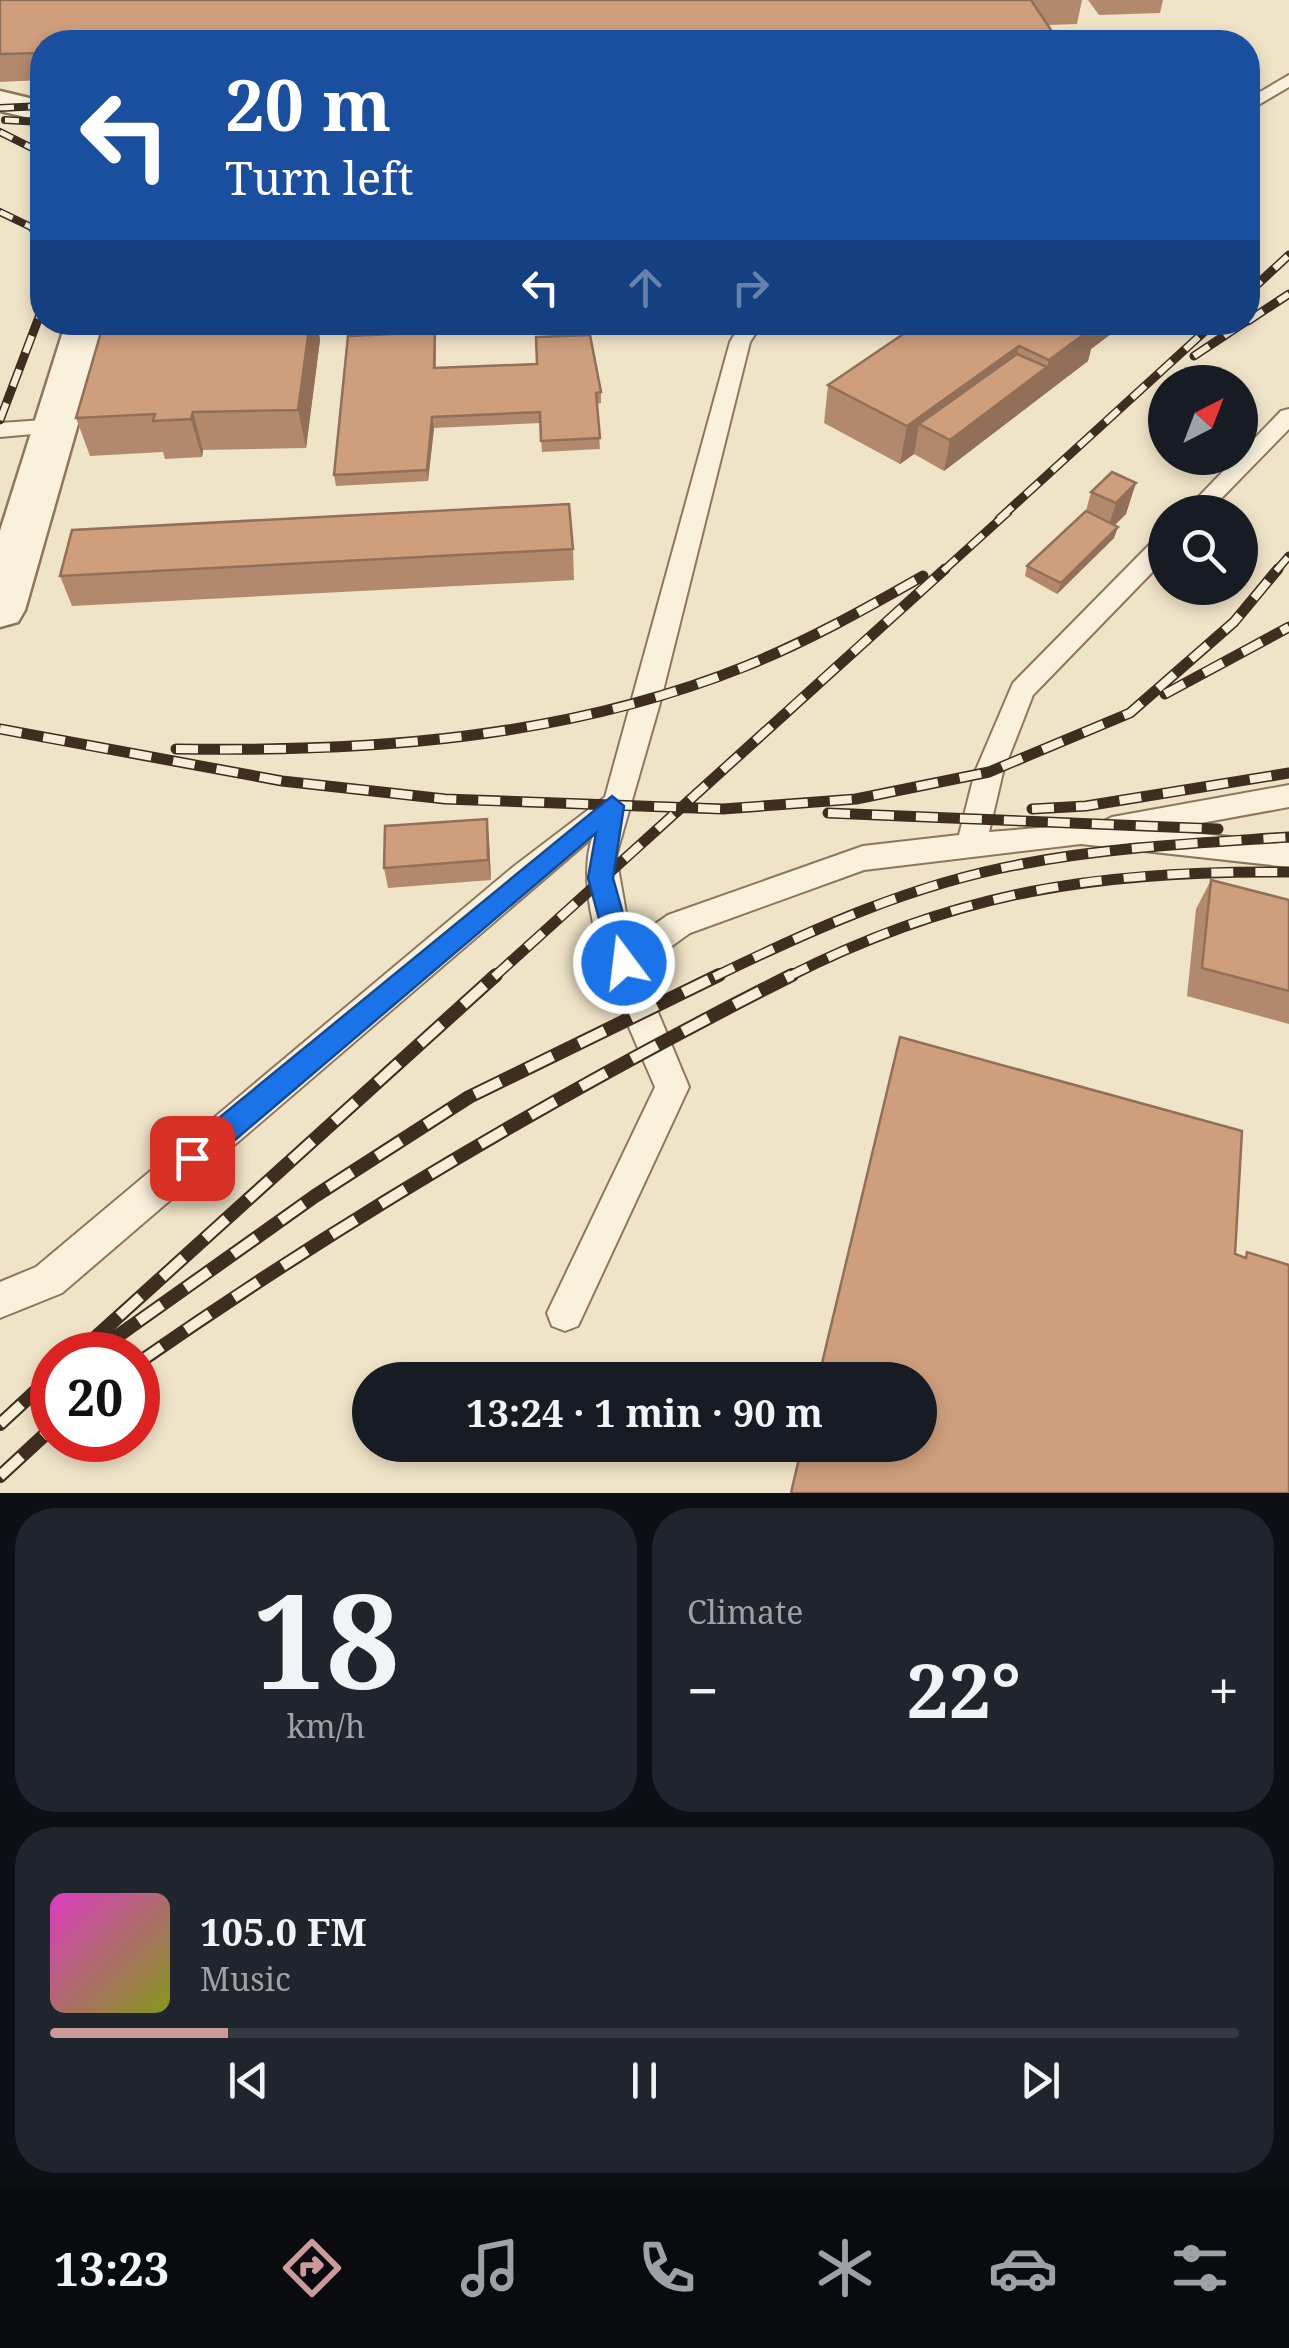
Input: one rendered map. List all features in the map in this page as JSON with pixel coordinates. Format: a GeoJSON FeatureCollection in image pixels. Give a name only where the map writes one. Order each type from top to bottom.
{"type":"FeatureCollection","features":[{"type":"Feature","properties":{"kind":"street"},"geometry":{"type":"LineString","coordinates":[[0,101],[30,108]]}},
{"type":"Feature","properties":{"kind":"street"},"geometry":{"type":"LineString","coordinates":[[0,610],[89,335]]}},
{"type":"Feature","properties":{"kind":"lane"},"geometry":{"type":"LineString","coordinates":[[1260,98],[1289,80]]}},
{"type":"Feature","properties":{"kind":"lane"},"geometry":{"type":"LineString","coordinates":[[564,1313],[672,1087],[624,963],[601,878],[612,806],[646,703],[745,335]]}},
{"type":"Feature","properties":{"kind":"lane"},"geometry":{"type":"LineString","coordinates":[[1212,495],[1289,416]]}},
{"type":"Feature","properties":{"kind":"lane"},"geometry":{"type":"LineString","coordinates":[[0,430],[58,426]]}},
{"type":"Feature","properties":{"kind":"lane"},"geometry":{"type":"LineString","coordinates":[[972,845],[989,772],[1022,690],[1148,561]]}},
{"type":"Feature","properties":{"kind":"lane"},"geometry":{"type":"LineString","coordinates":[[624,963],[678,924],[863,858],[1081,833],[1289,796]]}},
{"type":"Feature","properties":{"kind":"lane"},"geometry":{"type":"LineString","coordinates":[[0,1300],[49,1280],[523,876],[612,806]]}},
{"type":"Feature","properties":{"kind":"lane"},"geometry":{"type":"LineString","coordinates":[[1081,833],[1289,855]]}},
{"type":"Feature","properties":{"kind":"building"},"geometry":{"type":"Polygon","coordinates":[[[0,0],[1031,0],[1051,30],[30,30],[30,53],[0,54],[0,0]]]}},
{"type":"Feature","properties":{"kind":"building"},"geometry":{"type":"Polygon","coordinates":[[[100,335],[308,335],[298,410],[193,412],[191,419],[153,421],[155,414],[76,418],[100,335]]]}},
{"type":"Feature","properties":{"kind":"building"},"geometry":{"type":"Polygon","coordinates":[[[435,335],[434,368],[537,364],[536,337],[590,335],[601,392],[596,393],[600,438],[541,441],[540,412],[432,417],[427,470],[334,475],[348,336],[435,335]]]}},
{"type":"Feature","properties":{"kind":"building"},"geometry":{"type":"Polygon","coordinates":[[[902,335],[1083,335],[1049,360],[1019,346],[907,426],[828,385],[902,335]]]}},
{"type":"Feature","properties":{"kind":"building"},"geometry":{"type":"Polygon","coordinates":[[[1017,354],[1047,367],[950,440],[919,424],[1017,354]]]}},
{"type":"Feature","properties":{"kind":"building"},"geometry":{"type":"Polygon","coordinates":[[[1112,472],[1136,483],[1116,503],[1091,492],[1112,472]]]}},
{"type":"Feature","properties":{"kind":"building"},"geometry":{"type":"Polygon","coordinates":[[[569,504],[573,549],[60,576],[72,530],[569,504]]]}},
{"type":"Feature","properties":{"kind":"building"},"geometry":{"type":"Polygon","coordinates":[[[1086,511],[1118,527],[1061,583],[1027,566],[1086,511]]]}},
{"type":"Feature","properties":{"kind":"building"},"geometry":{"type":"Polygon","coordinates":[[[487,819],[488,860],[384,868],[385,826],[487,819]]]}},
{"type":"Feature","properties":{"kind":"building"},"geometry":{"type":"Polygon","coordinates":[[[1211,880],[1289,900],[1289,991],[1202,968],[1211,880]]]}},
{"type":"Feature","properties":{"kind":"building"},"geometry":{"type":"Polygon","coordinates":[[[900,1037],[1242,1131],[1235,1254],[1246,1258],[1247,1252],[1289,1265],[1289,1493],[791,1493],[798,1462],[937,1462],[937,1362],[822,1362],[900,1037]]]}},
{"type":"Feature","properties":{"kind":"railway"},"geometry":{"type":"LineString","coordinates":[[0,108],[30,107]]}},
{"type":"Feature","properties":{"kind":"railway"},"geometry":{"type":"LineString","coordinates":[[5,120],[30,121]]}},
{"type":"Feature","properties":{"kind":"railway"},"geometry":{"type":"LineString","coordinates":[[0,132],[30,147]]}},
{"type":"Feature","properties":{"kind":"railway"},"geometry":{"type":"LineString","coordinates":[[0,212],[30,227]]}},
{"type":"Feature","properties":{"kind":"railway"},"geometry":{"type":"LineString","coordinates":[[1260,282],[1289,255]]}},
{"type":"Feature","properties":{"kind":"railway"},"geometry":{"type":"LineString","coordinates":[[1260,313],[1289,294]]}},
{"type":"Feature","properties":{"kind":"railway"},"geometry":{"type":"LineString","coordinates":[[0,420],[32,335]]}},
{"type":"Feature","properties":{"kind":"railway"},"geometry":{"type":"LineString","coordinates":[[999,519],[1201,335]]}},
{"type":"Feature","properties":{"kind":"railway"},"geometry":{"type":"LineString","coordinates":[[1194,356],[1226,335]]}},
{"type":"Feature","properties":{"kind":"railway"},"geometry":{"type":"LineString","coordinates":[[943,571],[1008,512]]}},
{"type":"Feature","properties":{"kind":"railway"},"geometry":{"type":"LineString","coordinates":[[1276,571],[1289,556]]}},
{"type":"Feature","properties":{"kind":"railway"},"geometry":{"type":"LineString","coordinates":[[681,808],[945,569]]}},
{"type":"Feature","properties":{"kind":"railway"},"geometry":{"type":"LineString","coordinates":[[681,808],[723,809],[856,799],[989,772],[1130,713],[1234,622],[1278,569]]}},
{"type":"Feature","properties":{"kind":"railway"},"geometry":{"type":"LineString","coordinates":[[176,749],[394,743],[466,736],[607,710],[677,691],[746,666],[836,624],[923,576]]}},
{"type":"Feature","properties":{"kind":"railway"},"geometry":{"type":"LineString","coordinates":[[1165,694],[1289,627]]}},
{"type":"Feature","properties":{"kind":"railway"},"geometry":{"type":"LineString","coordinates":[[0,729],[282,781],[445,799],[681,808]]}},
{"type":"Feature","properties":{"kind":"railway"},"geometry":{"type":"LineString","coordinates":[[1032,809],[1086,806],[1289,773]]}},
{"type":"Feature","properties":{"kind":"railway"},"geometry":{"type":"LineString","coordinates":[[494,977],[681,808]]}},
{"type":"Feature","properties":{"kind":"railway"},"geometry":{"type":"LineString","coordinates":[[828,813],[1218,829]]}},
{"type":"Feature","properties":{"kind":"railway"},"geometry":{"type":"LineString","coordinates":[[714,977],[864,910],[982,873],[1122,850],[1289,837]]}},
{"type":"Feature","properties":{"kind":"railway"},"geometry":{"type":"LineString","coordinates":[[789,977],[911,924],[1031,892],[1155,875],[1289,872]]}},
{"type":"Feature","properties":{"kind":"railway"},"geometry":{"type":"LineString","coordinates":[[101,1332],[496,975]]}},
{"type":"Feature","properties":{"kind":"railway"},"geometry":{"type":"LineString","coordinates":[[123,1332],[315,1196],[469,1097],[719,975]]}},
{"type":"Feature","properties":{"kind":"railway"},"geometry":{"type":"LineString","coordinates":[[160,1348],[296,1257],[458,1157],[624,1063],[789,977]]}},
{"type":"Feature","properties":{"kind":"railway"},"geometry":{"type":"LineString","coordinates":[[0,1424],[30,1396]]}},
{"type":"Feature","properties":{"kind":"railway"},"geometry":{"type":"LineString","coordinates":[[0,1476],[30,1448]]}},
{"type":"Feature","properties":{"kind":"route"},"geometry":{"type":"LineString","coordinates":[[192,1158],[523,876],[612,806],[601,856],[601,878],[624,963]]}}]}
